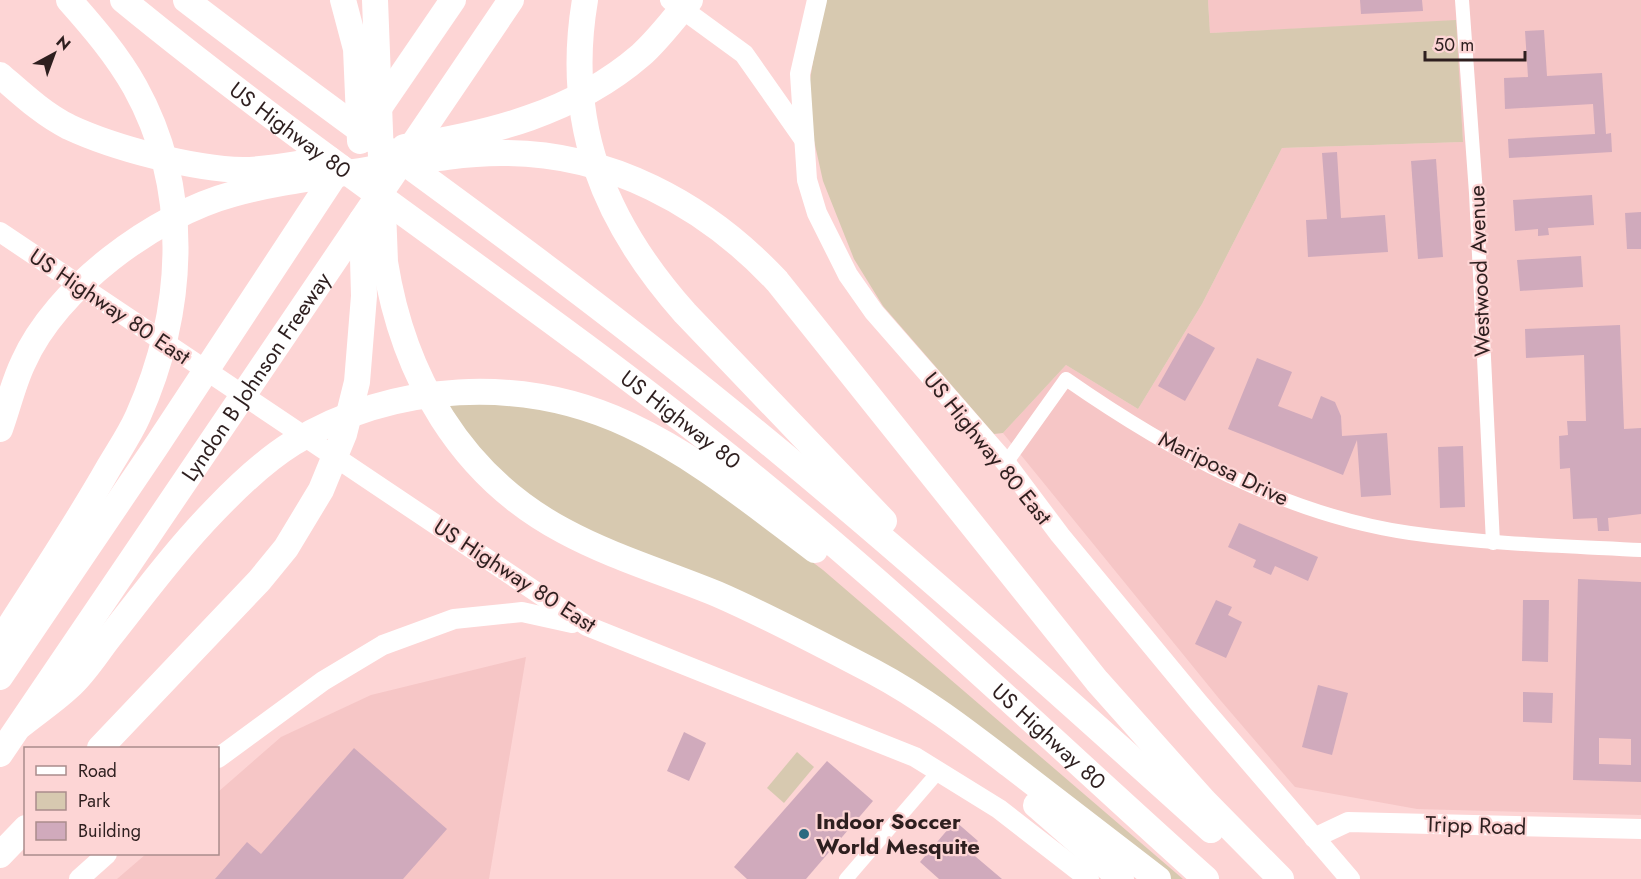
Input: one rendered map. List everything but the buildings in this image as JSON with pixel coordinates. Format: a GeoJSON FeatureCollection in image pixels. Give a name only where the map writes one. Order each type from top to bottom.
{"type":"FeatureCollection","features":[{"type":"Feature","properties":{"kind":"highway"},"geometry":{"type":"LineString","coordinates":[[0,641],[93,495],[137,419],[162,354],[175,286],[175,218],[161,154],[150,120],[135,88],[115,56],[69,0]]}},
{"type":"Feature","properties":{"kind":"highway","name":"US Highway 80"},"geometry":{"type":"LineString","coordinates":[[123,0],[277,118],[569,333],[730,458],[915,616],[1206,879]]}},
{"type":"Feature","properties":{"kind":"highway","name":"US Highway 80"},"geometry":{"type":"LineString","coordinates":[[186,0],[700,387],[961,604],[1266,879]]}},
{"type":"Feature","properties":{"kind":"highway"},"geometry":{"type":"LineString","coordinates":[[101,747],[260,581],[286,548],[321,490],[344,434],[357,382],[364,296],[359,87],[356,49],[343,0]]}},
{"type":"Feature","properties":{"kind":"highway"},"geometry":{"type":"LineString","coordinates":[[375,0],[385,262],[398,322],[411,360],[447,427],[482,469],[523,505],[564,531],[718,595],[897,686],[952,722],[1158,879]]}},
{"type":"Feature","properties":{"kind":"highway","name":"Lyndon B Johnson Freeway"},"geometry":{"type":"LineString","coordinates":[[0,677],[453,0]]}},
{"type":"Feature","properties":{"kind":"highway","name":"Lyndon B Johnson Freeway"},"geometry":{"type":"LineString","coordinates":[[0,754],[511,0]]}},
{"type":"Feature","properties":{"kind":"highway"},"geometry":{"type":"LineString","coordinates":[[585,0],[579,69],[584,117],[593,158],[606,197],[637,255],[685,313],[961,604]]}},
{"type":"Feature","properties":{"kind":"highway"},"geometry":{"type":"LineString","coordinates":[[0,75],[35,106],[69,127],[113,143],[188,163],[243,170],[423,144],[480,133],[543,114],[591,90],[641,54],[690,0]]}},
{"type":"Feature","properties":{"kind":"highway"},"geometry":{"type":"LineString","coordinates":[[0,429],[23,362],[46,323],[84,282],[123,250],[187,210],[232,194],[361,171],[501,153],[560,158],[615,172],[685,205],[733,237],[777,281],[1096,681],[1204,801],[1281,879]]}},
{"type":"Feature","properties":{"kind":"highway"},"geometry":{"type":"LineString","coordinates":[[20,726],[71,686],[195,532],[261,467],[291,444],[346,417],[397,401],[452,392],[498,392],[549,398],[590,409],[630,425],[700,467],[872,594],[915,616]]}},
{"type":"Feature","properties":{"kind":"highway"},"geometry":{"type":"LineString","coordinates":[[845,659],[976,755],[1121,879]]}},
{"type":"Feature","properties":{"kind":"highway"},"geometry":{"type":"LineString","coordinates":[[0,855],[24,830]]}},
{"type":"Feature","properties":{"kind":"main road","name":"US Highway 80 East"},"geometry":{"type":"LineString","coordinates":[[670,0],[744,54],[761,75],[803,138],[807,180],[817,213],[848,275],[874,312],[1006,463],[1060,535],[1350,879]]}},
{"type":"Feature","properties":{"kind":"main road"},"geometry":{"type":"LineString","coordinates":[[803,138],[800,74],[817,0]]}},
{"type":"Feature","properties":{"kind":"main road","name":"US Highway 80 East"},"geometry":{"type":"LineString","coordinates":[[0,232],[587,626],[887,744],[939,771],[999,809],[1089,879]]}},
{"type":"Feature","properties":{"kind":"main road"},"geometry":{"type":"LineString","coordinates":[[219,757],[323,681],[383,645],[454,619],[522,612],[587,626]]}},
{"type":"Feature","properties":{"kind":"main road","name":"Tripp Road"},"geometry":{"type":"LineString","coordinates":[[1314,838],[1348,822],[1641,830]]}},
{"type":"Feature","properties":{"kind":"main road"},"geometry":{"type":"LineString","coordinates":[[80,879],[106,855]]}},
{"type":"Feature","properties":{"kind":"street","name":"Westwood Avenue"},"geometry":{"type":"LineString","coordinates":[[1462,0],[1476,193],[1493,543]]}},
{"type":"Feature","properties":{"kind":"street","name":"Mariposa Drive"},"geometry":{"type":"LineString","coordinates":[[1006,463],[1066,379],[1194,458],[1268,493],[1375,526],[1493,543],[1641,550]]}},
{"type":"Feature","properties":{"kind":"street"},"geometry":{"type":"LineString","coordinates":[[846,879],[939,771]]}},
{"type":"Feature","properties":{"kind":"shaded area"},"geometry":{"type":"Polygon","coordinates":[[[1208,0],[1641,0],[1641,815],[1417,809],[1295,787],[1221,701],[1003,433],[1066,365],[1138,409],[1202,304],[1282,148],[1463,142],[1455,21],[1210,33],[1208,0]]]}},
{"type":"Feature","properties":{"kind":"shaded area"},"geometry":{"type":"Polygon","coordinates":[[[526,657],[489,879],[117,879],[145,855],[219,855],[219,791],[281,737],[371,695],[526,657]]]}},
{"type":"Feature","properties":{"kind":"green space"},"geometry":{"type":"Polygon","coordinates":[[[823,0],[1208,0],[1210,33],[1456,20],[1463,142],[1282,148],[1202,304],[1138,409],[1066,365],[1003,433],[994,434],[883,306],[854,259],[823,181],[811,127],[810,80],[823,0]]]}},
{"type":"Feature","properties":{"kind":"green space"},"geometry":{"type":"Polygon","coordinates":[[[486,398],[601,421],[703,480],[823,570],[1183,879],[1170,879],[963,720],[574,529],[486,462],[442,402],[486,398]]]}},
{"type":"Feature","properties":{"kind":"green space"},"geometry":{"type":"Polygon","coordinates":[[[797,752],[814,767],[784,803],[767,788],[797,752]]]}},
{"type":"Feature","properties":{"kind":"place","name":"Indoor Soccer World Mesquite"},"geometry":{"type":"Point","coordinates":[804,834]}}]}
